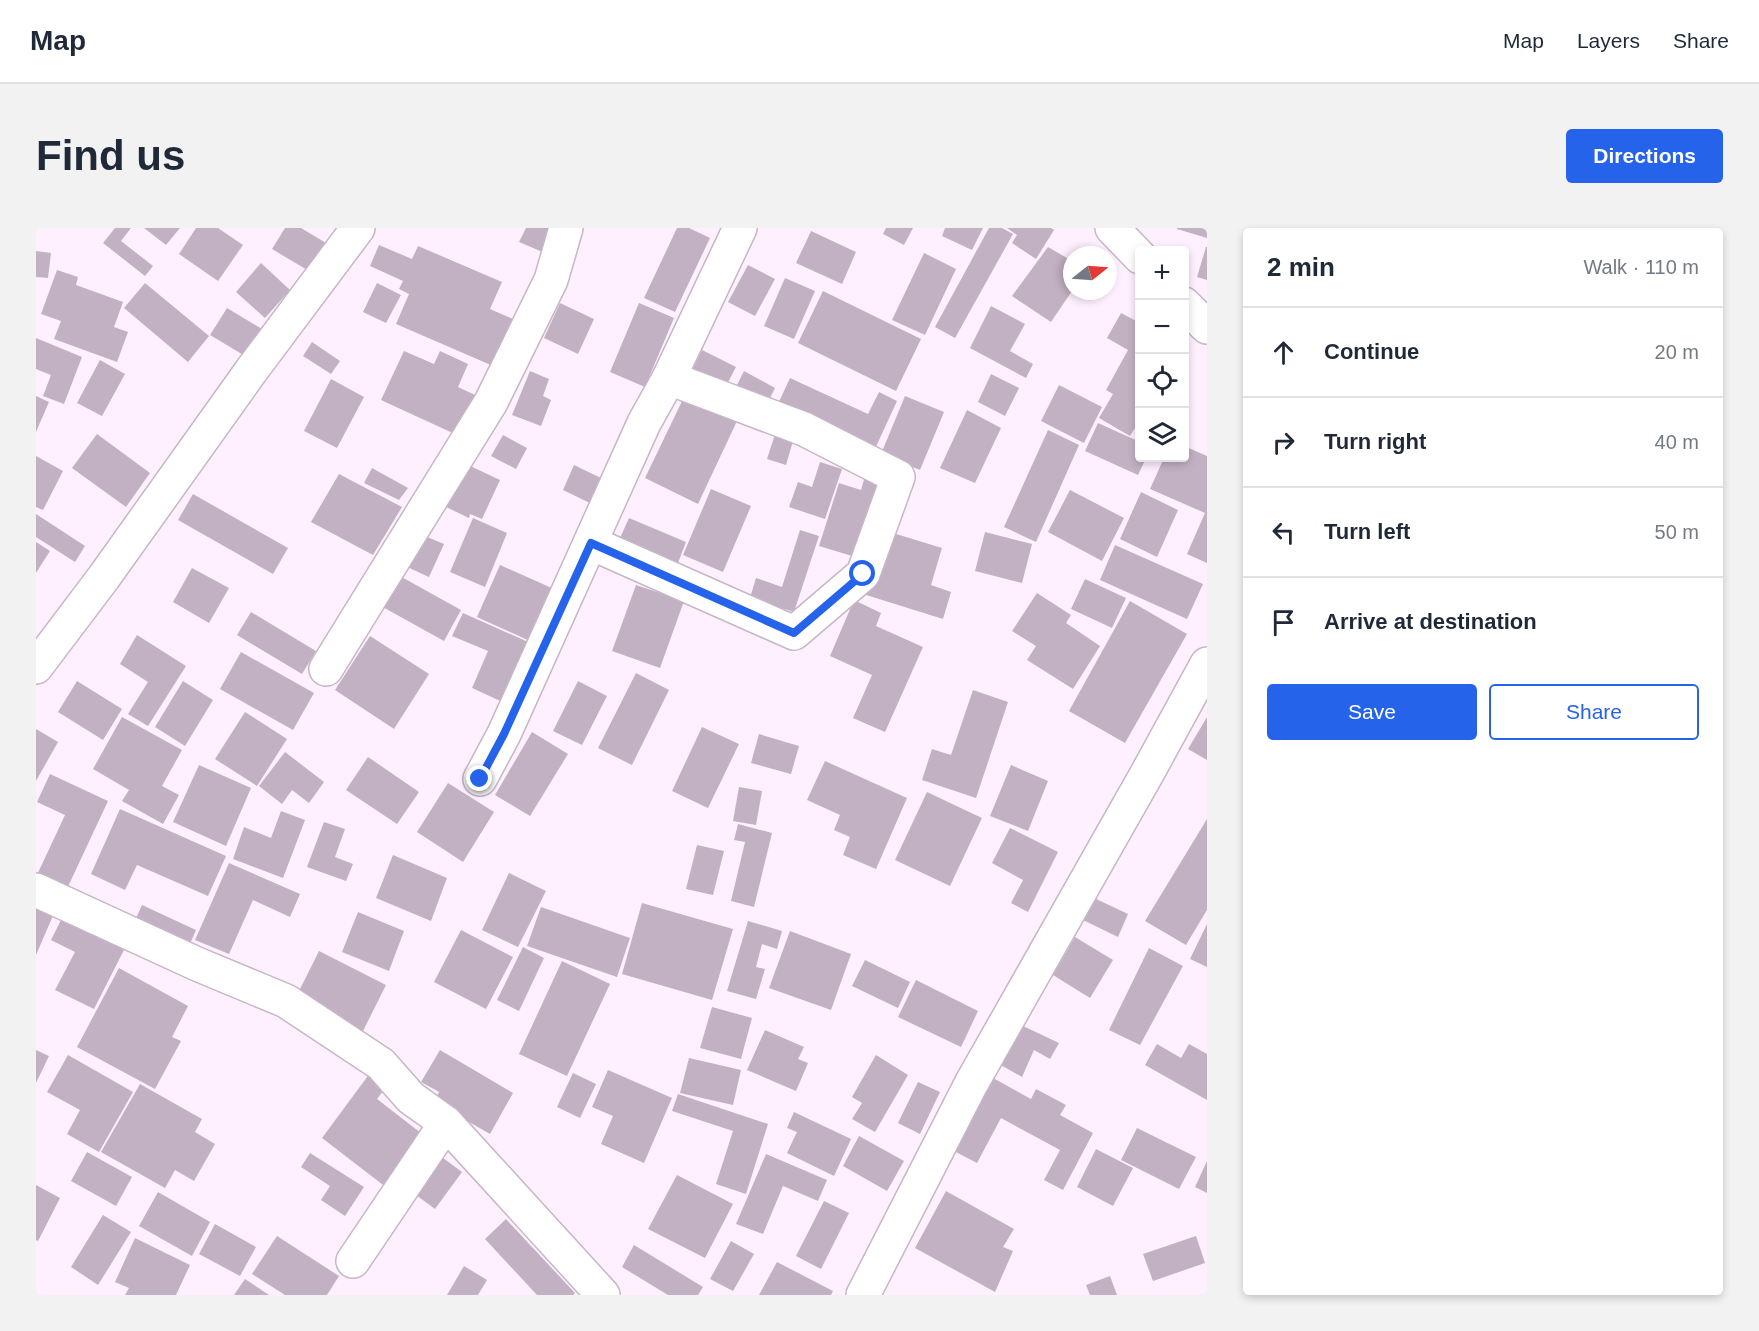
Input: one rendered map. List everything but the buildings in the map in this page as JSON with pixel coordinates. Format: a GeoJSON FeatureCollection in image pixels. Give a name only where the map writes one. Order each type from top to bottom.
{"type":"FeatureCollection","features":[{"type":"Feature","properties":{"kind":"street"},"geometry":{"type":"LineString","coordinates":[[36,667],[105,576],[251,371],[358,228]]}},
{"type":"Feature","properties":{"kind":"street"},"geometry":{"type":"LineString","coordinates":[[326,669],[491,402],[551,280],[566,228]]}},
{"type":"Feature","properties":{"kind":"street"},"geometry":{"type":"LineString","coordinates":[[480,779],[504,734],[644,423],[669,378],[740,228]]}},
{"type":"Feature","properties":{"kind":"street"},"geometry":{"type":"LineString","coordinates":[[1112,228],[1135,252]]}},
{"type":"Feature","properties":{"kind":"street"},"geometry":{"type":"LineString","coordinates":[[1189,308],[1207,327]]}},
{"type":"Feature","properties":{"kind":"street"},"geometry":{"type":"LineString","coordinates":[[591,543],[794,633],[863,574],[898,477],[804,429],[669,378]]}},
{"type":"Feature","properties":{"kind":"street"},"geometry":{"type":"LineString","coordinates":[[863,1295],[971,1084],[1205,673]]}},
{"type":"Feature","properties":{"kind":"street"},"geometry":{"type":"LineString","coordinates":[[36,890],[197,964],[286,1001],[381,1064],[411,1098],[447,1123],[603,1295]]}},
{"type":"Feature","properties":{"kind":"street"},"geometry":{"type":"LineString","coordinates":[[353,1261],[447,1123]]}},
{"type":"Feature","properties":{"kind":"route"},"geometry":{"type":"LineString","coordinates":[[480,779],[504,734],[591,543],[794,633],[863,574]]}}]}
